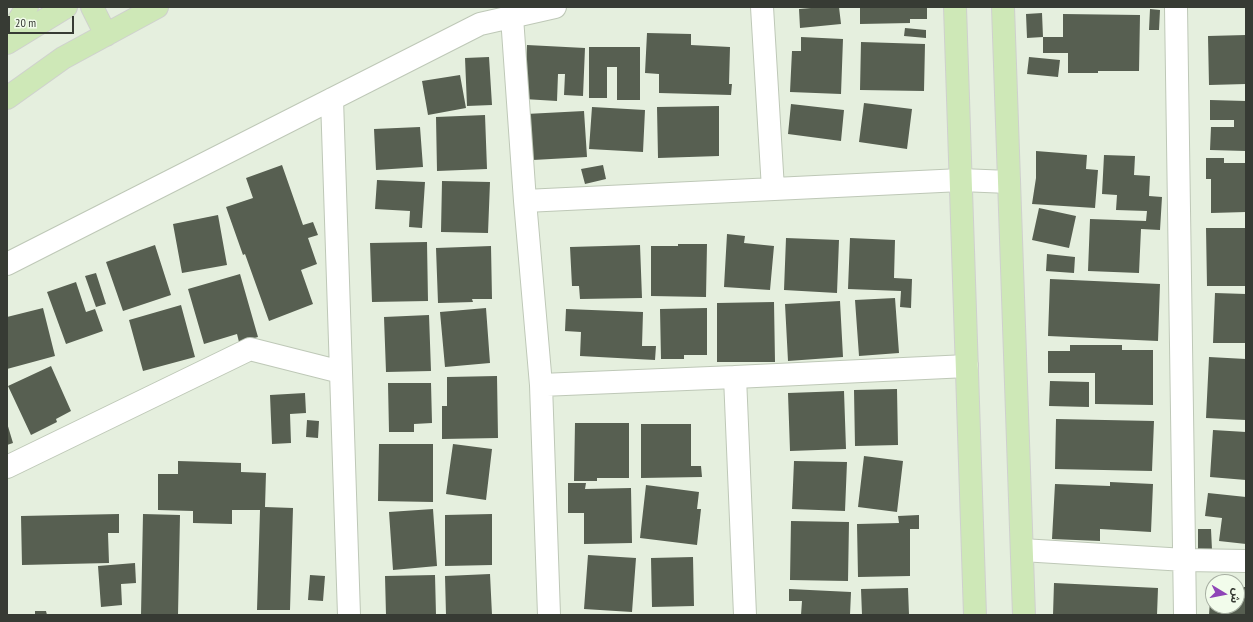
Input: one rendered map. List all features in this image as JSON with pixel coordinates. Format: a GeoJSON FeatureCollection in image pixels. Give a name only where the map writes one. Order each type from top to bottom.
{"type":"FeatureCollection","features":[{"type":"Feature","properties":{"kind":"main road"},"geometry":{"type":"LineString","coordinates":[[7,39],[27,7]]}},
{"type":"Feature","properties":{"kind":"main road"},"geometry":{"type":"LineString","coordinates":[[7,43],[66,7]]}},
{"type":"Feature","properties":{"kind":"main road"},"geometry":{"type":"LineString","coordinates":[[92,7],[106,35]]}},
{"type":"Feature","properties":{"kind":"main road"},"geometry":{"type":"LineString","coordinates":[[7,98],[63,58],[157,7]]}},
{"type":"Feature","properties":{"kind":"main road"},"geometry":{"type":"LineString","coordinates":[[955,7],[975,615]]}},
{"type":"Feature","properties":{"kind":"main road"},"geometry":{"type":"LineString","coordinates":[[1003,7],[1024,615]]}},
{"type":"Feature","properties":{"kind":"street"},"geometry":{"type":"LineString","coordinates":[[7,264],[480,24],[555,7]]}},
{"type":"Feature","properties":{"kind":"street"},"geometry":{"type":"LineString","coordinates":[[762,7],[773,190]]}},
{"type":"Feature","properties":{"kind":"street"},"geometry":{"type":"LineString","coordinates":[[1176,7],[1186,615]]}},
{"type":"Feature","properties":{"kind":"street"},"geometry":{"type":"LineString","coordinates":[[512,17],[524,201],[541,385],[549,615]]}},
{"type":"Feature","properties":{"kind":"street"},"geometry":{"type":"LineString","coordinates":[[332,99],[349,615]]}},
{"type":"Feature","properties":{"kind":"street"},"geometry":{"type":"LineString","coordinates":[[524,201],[960,180],[1009,182]]}},
{"type":"Feature","properties":{"kind":"street"},"geometry":{"type":"LineString","coordinates":[[7,467],[250,349],[341,372]]}},
{"type":"Feature","properties":{"kind":"street"},"geometry":{"type":"LineString","coordinates":[[541,385],[735,378],[967,366]]}},
{"type":"Feature","properties":{"kind":"street"},"geometry":{"type":"LineString","coordinates":[[735,378],[745,615]]}},
{"type":"Feature","properties":{"kind":"street"},"geometry":{"type":"LineString","coordinates":[[1022,550],[1185,560],[1246,561]]}},
{"type":"Feature","properties":{"kind":"building"},"geometry":{"type":"Polygon","coordinates":[[[839,7],[841,24],[800,28],[799,9],[839,7]]]}},
{"type":"Feature","properties":{"kind":"building"},"geometry":{"type":"Polygon","coordinates":[[[860,7],[927,7],[927,19],[910,19],[910,23],[860,24],[860,7]]]}},
{"type":"Feature","properties":{"kind":"building"},"geometry":{"type":"Polygon","coordinates":[[[1150,9],[1160,10],[1159,30],[1149,30],[1150,9]]]}},
{"type":"Feature","properties":{"kind":"building"},"geometry":{"type":"Polygon","coordinates":[[[1042,13],[1043,37],[1027,38],[1026,14],[1042,13]]]}},
{"type":"Feature","properties":{"kind":"building"},"geometry":{"type":"Polygon","coordinates":[[[1063,14],[1140,15],[1139,71],[1068,73],[1068,53],[1043,53],[1043,37],[1063,37],[1063,14]]]}},
{"type":"Feature","properties":{"kind":"building"},"geometry":{"type":"Polygon","coordinates":[[[905,28],[926,30],[926,38],[904,36],[905,28]]]}},
{"type":"Feature","properties":{"kind":"building"},"geometry":{"type":"Polygon","coordinates":[[[647,33],[691,34],[691,45],[730,47],[729,84],[732,84],[731,95],[659,93],[659,74],[645,73],[647,33]]]}},
{"type":"Feature","properties":{"kind":"building"},"geometry":{"type":"Polygon","coordinates":[[[1246,35],[1246,84],[1209,85],[1208,36],[1246,35]]]}},
{"type":"Feature","properties":{"kind":"building"},"geometry":{"type":"Polygon","coordinates":[[[801,37],[843,39],[841,94],[790,92],[792,51],[801,51],[801,37]]]}},
{"type":"Feature","properties":{"kind":"building"},"geometry":{"type":"Polygon","coordinates":[[[861,42],[925,44],[924,91],[860,90],[861,42]]]}},
{"type":"Feature","properties":{"kind":"building"},"geometry":{"type":"Polygon","coordinates":[[[527,45],[585,48],[583,96],[564,95],[565,74],[558,74],[557,101],[524,99],[527,45]]]}},
{"type":"Feature","properties":{"kind":"building"},"geometry":{"type":"Polygon","coordinates":[[[589,47],[640,47],[640,100],[617,100],[617,67],[607,67],[607,98],[589,98],[589,47]]]}},
{"type":"Feature","properties":{"kind":"building"},"geometry":{"type":"Polygon","coordinates":[[[489,57],[492,105],[467,106],[465,58],[489,57]]]}},
{"type":"Feature","properties":{"kind":"building"},"geometry":{"type":"Polygon","coordinates":[[[1029,57],[1060,60],[1058,77],[1027,74],[1029,57]]]}},
{"type":"Feature","properties":{"kind":"building"},"geometry":{"type":"Polygon","coordinates":[[[460,75],[466,108],[428,115],[422,81],[460,75]]]}},
{"type":"Feature","properties":{"kind":"building"},"geometry":{"type":"Polygon","coordinates":[[[1210,100],[1246,101],[1246,151],[1210,150],[1211,127],[1234,127],[1234,120],[1210,120],[1210,100]]]}},
{"type":"Feature","properties":{"kind":"building"},"geometry":{"type":"Polygon","coordinates":[[[864,103],[912,109],[907,149],[859,142],[864,103]]]}},
{"type":"Feature","properties":{"kind":"building"},"geometry":{"type":"Polygon","coordinates":[[[791,104],[844,110],[841,141],[788,134],[791,104]]]}},
{"type":"Feature","properties":{"kind":"building"},"geometry":{"type":"Polygon","coordinates":[[[719,106],[719,156],[658,158],[657,107],[719,106]]]}},
{"type":"Feature","properties":{"kind":"building"},"geometry":{"type":"Polygon","coordinates":[[[592,107],[645,110],[643,152],[589,149],[592,107]]]}},
{"type":"Feature","properties":{"kind":"building"},"geometry":{"type":"Polygon","coordinates":[[[584,111],[587,157],[533,160],[531,124],[527,124],[526,114],[584,111]]]}},
{"type":"Feature","properties":{"kind":"building"},"geometry":{"type":"Polygon","coordinates":[[[485,115],[487,169],[437,171],[436,117],[485,115]]]}},
{"type":"Feature","properties":{"kind":"building"},"geometry":{"type":"Polygon","coordinates":[[[420,127],[423,167],[376,170],[374,129],[420,127]]]}},
{"type":"Feature","properties":{"kind":"building"},"geometry":{"type":"Polygon","coordinates":[[[1036,151],[1087,155],[1086,169],[1098,170],[1095,208],[1032,204],[1036,178],[1036,151]]]}},
{"type":"Feature","properties":{"kind":"building"},"geometry":{"type":"Polygon","coordinates":[[[1104,155],[1135,156],[1134,175],[1150,176],[1149,196],[1162,197],[1160,230],[1141,229],[1139,273],[1088,271],[1090,219],[1146,221],[1147,211],[1116,210],[1117,195],[1102,194],[1104,155]]]}},
{"type":"Feature","properties":{"kind":"building"},"geometry":{"type":"Polygon","coordinates":[[[1206,158],[1224,158],[1224,163],[1246,163],[1246,212],[1211,213],[1211,179],[1206,179],[1206,158]]]}},
{"type":"Feature","properties":{"kind":"building"},"geometry":{"type":"Polygon","coordinates":[[[282,165],[303,225],[313,222],[318,235],[308,238],[317,264],[301,270],[313,304],[269,321],[226,207],[253,198],[246,178],[282,165]]]}},
{"type":"Feature","properties":{"kind":"building"},"geometry":{"type":"Polygon","coordinates":[[[603,165],[606,179],[585,184],[581,169],[603,165]]]}},
{"type":"Feature","properties":{"kind":"building"},"geometry":{"type":"Polygon","coordinates":[[[377,180],[425,182],[422,228],[409,227],[410,211],[375,209],[377,180]]]}},
{"type":"Feature","properties":{"kind":"building"},"geometry":{"type":"Polygon","coordinates":[[[442,181],[490,182],[488,233],[441,232],[442,181]]]}},
{"type":"Feature","properties":{"kind":"building"},"geometry":{"type":"Polygon","coordinates":[[[1039,208],[1076,216],[1069,248],[1032,240],[1039,208]]]}},
{"type":"Feature","properties":{"kind":"building"},"geometry":{"type":"Polygon","coordinates":[[[218,215],[227,265],[182,273],[173,224],[218,215]]]}},
{"type":"Feature","properties":{"kind":"building"},"geometry":{"type":"Polygon","coordinates":[[[1206,228],[1246,228],[1246,286],[1207,286],[1206,228]]]}},
{"type":"Feature","properties":{"kind":"building"},"geometry":{"type":"Polygon","coordinates":[[[727,234],[745,236],[744,243],[774,246],[770,290],[724,287],[727,234]]]}},
{"type":"Feature","properties":{"kind":"building"},"geometry":{"type":"Polygon","coordinates":[[[786,238],[839,240],[837,293],[784,290],[786,238]]]}},
{"type":"Feature","properties":{"kind":"building"},"geometry":{"type":"Polygon","coordinates":[[[850,238],[895,240],[894,278],[912,279],[911,308],[900,307],[901,291],[848,289],[850,238]]]}},
{"type":"Feature","properties":{"kind":"building"},"geometry":{"type":"Polygon","coordinates":[[[427,242],[428,301],[372,302],[370,243],[427,242]]]}},
{"type":"Feature","properties":{"kind":"building"},"geometry":{"type":"Polygon","coordinates":[[[678,244],[707,244],[706,297],[651,296],[651,246],[678,246],[678,244]]]}},
{"type":"Feature","properties":{"kind":"building"},"geometry":{"type":"Polygon","coordinates":[[[155,245],[171,295],[123,311],[106,262],[155,245]]]}},
{"type":"Feature","properties":{"kind":"building"},"geometry":{"type":"Polygon","coordinates":[[[640,245],[642,298],[580,299],[579,286],[572,286],[570,247],[640,245]]]}},
{"type":"Feature","properties":{"kind":"building"},"geometry":{"type":"Polygon","coordinates":[[[491,246],[492,299],[472,299],[473,302],[438,303],[436,248],[491,246]]]}},
{"type":"Feature","properties":{"kind":"building"},"geometry":{"type":"Polygon","coordinates":[[[1047,254],[1075,257],[1074,273],[1046,271],[1047,254]]]}},
{"type":"Feature","properties":{"kind":"building"},"geometry":{"type":"Polygon","coordinates":[[[96,273],[106,304],[96,307],[85,276],[96,273]]]}},
{"type":"Feature","properties":{"kind":"building"},"geometry":{"type":"Polygon","coordinates":[[[240,274],[258,337],[239,342],[237,334],[204,344],[188,289],[240,274]]]}},
{"type":"Feature","properties":{"kind":"building"},"geometry":{"type":"Polygon","coordinates":[[[1050,279],[1160,284],[1158,341],[1048,336],[1050,279]]]}},
{"type":"Feature","properties":{"kind":"building"},"geometry":{"type":"Polygon","coordinates":[[[76,282],[86,312],[95,309],[103,331],[66,344],[47,292],[76,282]]]}},
{"type":"Feature","properties":{"kind":"building"},"geometry":{"type":"Polygon","coordinates":[[[1215,293],[1246,294],[1246,343],[1213,343],[1215,293]]]}},
{"type":"Feature","properties":{"kind":"building"},"geometry":{"type":"Polygon","coordinates":[[[895,298],[899,353],[859,356],[855,300],[895,298]]]}},
{"type":"Feature","properties":{"kind":"building"},"geometry":{"type":"Polygon","coordinates":[[[840,301],[843,357],[788,361],[785,304],[840,301]]]}},
{"type":"Feature","properties":{"kind":"building"},"geometry":{"type":"Polygon","coordinates":[[[774,302],[775,362],[717,362],[717,303],[774,302]]]}},
{"type":"Feature","properties":{"kind":"building"},"geometry":{"type":"Polygon","coordinates":[[[181,305],[195,357],[143,371],[129,320],[181,305]]]}},
{"type":"Feature","properties":{"kind":"building"},"geometry":{"type":"Polygon","coordinates":[[[43,308],[55,356],[7,369],[7,317],[43,308]]]}},
{"type":"Feature","properties":{"kind":"building"},"geometry":{"type":"Polygon","coordinates":[[[486,308],[490,363],[445,367],[440,312],[486,308]]]}},
{"type":"Feature","properties":{"kind":"building"},"geometry":{"type":"Polygon","coordinates":[[[707,308],[707,355],[684,355],[684,359],[661,359],[660,309],[707,308]]]}},
{"type":"Feature","properties":{"kind":"building"},"geometry":{"type":"Polygon","coordinates":[[[566,309],[643,312],[642,346],[656,346],[655,360],[580,356],[581,332],[565,331],[566,309]]]}},
{"type":"Feature","properties":{"kind":"building"},"geometry":{"type":"Polygon","coordinates":[[[429,315],[431,371],[386,372],[384,317],[429,315]]]}},
{"type":"Feature","properties":{"kind":"building"},"geometry":{"type":"Polygon","coordinates":[[[1070,345],[1122,345],[1122,350],[1153,350],[1153,405],[1095,404],[1095,373],[1048,373],[1048,351],[1070,351],[1070,345]]]}},
{"type":"Feature","properties":{"kind":"building"},"geometry":{"type":"Polygon","coordinates":[[[1209,357],[1246,359],[1246,420],[1206,418],[1209,357]]]}},
{"type":"Feature","properties":{"kind":"building"},"geometry":{"type":"Polygon","coordinates":[[[51,366],[71,411],[56,419],[57,422],[31,435],[8,386],[51,366]]]}},
{"type":"Feature","properties":{"kind":"building"},"geometry":{"type":"Polygon","coordinates":[[[497,376],[498,438],[442,439],[442,406],[447,406],[447,377],[497,376]]]}},
{"type":"Feature","properties":{"kind":"building"},"geometry":{"type":"Polygon","coordinates":[[[1050,381],[1089,382],[1089,407],[1049,406],[1050,381]]]}},
{"type":"Feature","properties":{"kind":"building"},"geometry":{"type":"Polygon","coordinates":[[[388,383],[431,383],[432,423],[414,424],[414,432],[389,432],[388,383]]]}},
{"type":"Feature","properties":{"kind":"building"},"geometry":{"type":"Polygon","coordinates":[[[897,389],[898,445],[855,446],[854,390],[897,389]]]}},
{"type":"Feature","properties":{"kind":"building"},"geometry":{"type":"Polygon","coordinates":[[[844,391],[846,449],[790,451],[788,393],[844,391]]]}},
{"type":"Feature","properties":{"kind":"building"},"geometry":{"type":"Polygon","coordinates":[[[305,393],[306,413],[290,414],[291,443],[272,444],[270,395],[305,393]]]}},
{"type":"Feature","properties":{"kind":"building"},"geometry":{"type":"Polygon","coordinates":[[[1056,419],[1154,421],[1152,471],[1055,469],[1056,419]]]}},
{"type":"Feature","properties":{"kind":"building"},"geometry":{"type":"Polygon","coordinates":[[[307,420],[319,421],[318,438],[306,437],[307,420]]]}},
{"type":"Feature","properties":{"kind":"building"},"geometry":{"type":"Polygon","coordinates":[[[7,423],[13,443],[7,445],[7,423]]]}},
{"type":"Feature","properties":{"kind":"building"},"geometry":{"type":"Polygon","coordinates":[[[575,423],[629,423],[629,478],[597,478],[597,481],[574,481],[575,423]]]}},
{"type":"Feature","properties":{"kind":"building"},"geometry":{"type":"Polygon","coordinates":[[[641,424],[691,424],[691,466],[701,466],[702,477],[641,478],[641,424]]]}},
{"type":"Feature","properties":{"kind":"building"},"geometry":{"type":"Polygon","coordinates":[[[1213,430],[1246,432],[1246,480],[1210,477],[1213,430]]]}},
{"type":"Feature","properties":{"kind":"building"},"geometry":{"type":"Polygon","coordinates":[[[379,444],[433,444],[433,502],[378,501],[379,444]]]}},
{"type":"Feature","properties":{"kind":"building"},"geometry":{"type":"Polygon","coordinates":[[[453,444],[492,449],[486,500],[446,494],[453,444]]]}},
{"type":"Feature","properties":{"kind":"building"},"geometry":{"type":"Polygon","coordinates":[[[864,456],[903,461],[897,512],[858,507],[864,456]]]}},
{"type":"Feature","properties":{"kind":"building"},"geometry":{"type":"Polygon","coordinates":[[[178,461],[241,463],[241,472],[266,473],[265,507],[293,508],[290,610],[257,610],[260,510],[232,510],[232,524],[193,523],[193,511],[158,510],[158,474],[178,474],[178,461]]]}},
{"type":"Feature","properties":{"kind":"building"},"geometry":{"type":"Polygon","coordinates":[[[794,461],[847,462],[845,511],[792,509],[794,461]]]}},
{"type":"Feature","properties":{"kind":"building"},"geometry":{"type":"Polygon","coordinates":[[[1110,482],[1153,484],[1151,532],[1100,529],[1100,541],[1052,539],[1055,484],[1110,486],[1110,482]]]}},
{"type":"Feature","properties":{"kind":"building"},"geometry":{"type":"Polygon","coordinates":[[[568,483],[586,483],[585,489],[631,488],[632,543],[584,544],[584,513],[568,513],[568,483]]]}},
{"type":"Feature","properties":{"kind":"building"},"geometry":{"type":"Polygon","coordinates":[[[646,485],[699,492],[697,509],[701,509],[697,545],[640,538],[646,485]]]}},
{"type":"Feature","properties":{"kind":"building"},"geometry":{"type":"Polygon","coordinates":[[[1208,493],[1246,497],[1246,544],[1219,541],[1222,518],[1205,516],[1208,493]]]}},
{"type":"Feature","properties":{"kind":"building"},"geometry":{"type":"Polygon","coordinates":[[[433,509],[437,566],[393,570],[389,512],[433,509]]]}},
{"type":"Feature","properties":{"kind":"building"},"geometry":{"type":"Polygon","coordinates":[[[119,514],[119,533],[108,533],[109,563],[22,565],[21,516],[119,514]]]}},
{"type":"Feature","properties":{"kind":"building"},"geometry":{"type":"Polygon","coordinates":[[[143,514],[180,515],[178,615],[141,615],[143,514]]]}},
{"type":"Feature","properties":{"kind":"building"},"geometry":{"type":"Polygon","coordinates":[[[492,514],[492,565],[445,566],[445,515],[492,514]]]}},
{"type":"Feature","properties":{"kind":"building"},"geometry":{"type":"Polygon","coordinates":[[[919,515],[919,529],[910,529],[910,576],[858,577],[857,524],[899,523],[898,516],[919,515]]]}},
{"type":"Feature","properties":{"kind":"building"},"geometry":{"type":"Polygon","coordinates":[[[791,521],[849,522],[848,581],[790,580],[791,521]]]}},
{"type":"Feature","properties":{"kind":"building"},"geometry":{"type":"Polygon","coordinates":[[[1198,529],[1211,529],[1212,550],[1198,550],[1198,529]]]}},
{"type":"Feature","properties":{"kind":"building"},"geometry":{"type":"Polygon","coordinates":[[[588,555],[636,558],[632,612],[584,609],[588,555]]]}},
{"type":"Feature","properties":{"kind":"building"},"geometry":{"type":"Polygon","coordinates":[[[693,557],[694,606],[652,607],[651,558],[693,557]]]}},
{"type":"Feature","properties":{"kind":"building"},"geometry":{"type":"Polygon","coordinates":[[[135,563],[136,583],[121,584],[122,605],[101,607],[98,566],[135,563]]]}},
{"type":"Feature","properties":{"kind":"building"},"geometry":{"type":"Polygon","coordinates":[[[490,574],[492,615],[446,615],[445,576],[490,574]]]}},
{"type":"Feature","properties":{"kind":"building"},"geometry":{"type":"Polygon","coordinates":[[[310,575],[325,576],[323,601],[308,600],[310,575]]]}},
{"type":"Feature","properties":{"kind":"building"},"geometry":{"type":"Polygon","coordinates":[[[435,575],[436,615],[386,615],[385,576],[435,575]]]}},
{"type":"Feature","properties":{"kind":"building"},"geometry":{"type":"Polygon","coordinates":[[[1054,583],[1158,588],[1157,615],[1053,615],[1054,583]]]}},
{"type":"Feature","properties":{"kind":"building"},"geometry":{"type":"Polygon","coordinates":[[[1246,587],[1246,615],[1209,615],[1245,614],[1246,587]]]}},
{"type":"Feature","properties":{"kind":"building"},"geometry":{"type":"Polygon","coordinates":[[[908,588],[909,615],[862,615],[861,589],[908,588]]]}},
{"type":"Feature","properties":{"kind":"building"},"geometry":{"type":"Polygon","coordinates":[[[789,589],[851,592],[850,615],[801,615],[802,601],[789,601],[789,589]]]}},
{"type":"Feature","properties":{"kind":"building"},"geometry":{"type":"Polygon","coordinates":[[[35,611],[46,611],[47,615],[35,615],[35,611]]]}}]}
